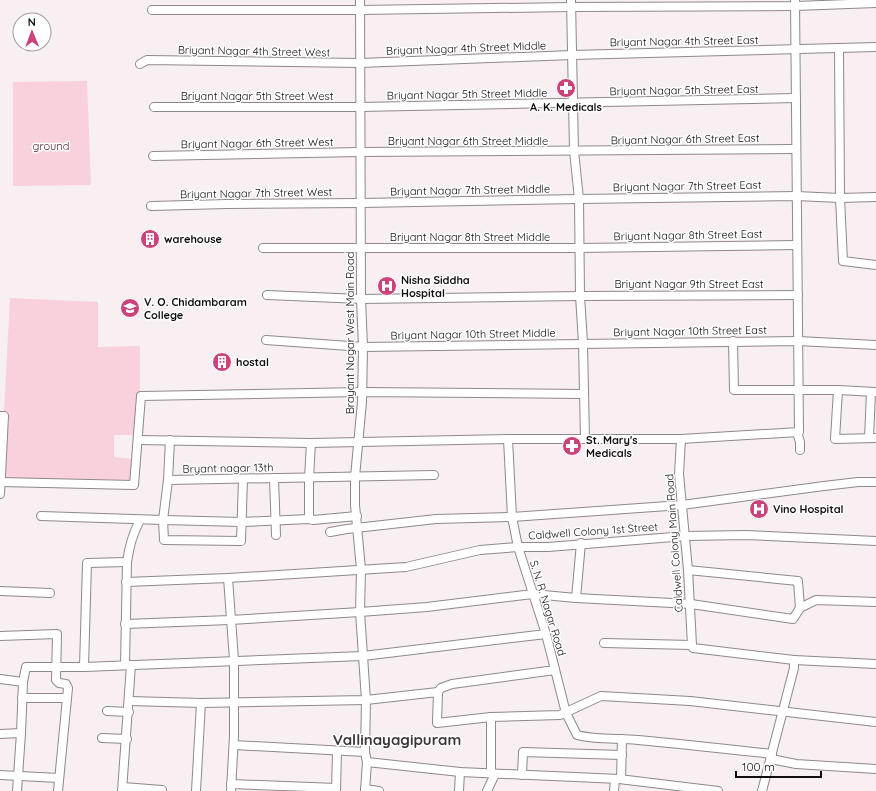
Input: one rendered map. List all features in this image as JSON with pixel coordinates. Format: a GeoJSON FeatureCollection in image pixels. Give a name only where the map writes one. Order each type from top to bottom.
{"type":"FeatureCollection","features":[{"type":"Feature","properties":{"kind":"street","name":"Brayant Nagar West Main Road"},"geometry":{"type":"LineString","coordinates":[[360,0],[361,299],[363,347],[359,442],[355,477],[355,505],[361,569],[360,612],[366,700],[367,762],[365,790]]}},
{"type":"Feature","properties":{"kind":"street"},"geometry":{"type":"LineString","coordinates":[[571,3],[574,151],[579,199],[580,296],[583,343],[585,439]]}},
{"type":"Feature","properties":{"kind":"street"},"geometry":{"type":"LineString","coordinates":[[152,10],[360,10],[571,3],[876,3]]}},
{"type":"Feature","properties":{"kind":"street"},"geometry":{"type":"LineString","coordinates":[[795,3],[796,196],[800,431],[798,432],[800,450]]}},
{"type":"Feature","properties":{"kind":"street","name":"Briyant Nagar 4th Street East"},"geometry":{"type":"LineString","coordinates":[[572,55],[876,47]]}},
{"type":"Feature","properties":{"kind":"street"},"geometry":{"type":"LineString","coordinates":[[839,48],[842,261],[876,265]]}},
{"type":"Feature","properties":{"kind":"street","name":"Briyant Nagar 4th Street Middle"},"geometry":{"type":"LineString","coordinates":[[360,63],[572,55]]}},
{"type":"Feature","properties":{"kind":"street","name":"Briyant Nagar 4th Street West"},"geometry":{"type":"LineString","coordinates":[[144,62],[360,63]]}},
{"type":"Feature","properties":{"kind":"street","name":"Briyant Nagar 5th Street East"},"geometry":{"type":"LineString","coordinates":[[573,103],[796,98]]}},
{"type":"Feature","properties":{"kind":"street","name":"Briyant Nagar 5th Street Middle"},"geometry":{"type":"LineString","coordinates":[[360,107],[573,103]]}},
{"type":"Feature","properties":{"kind":"street","name":"Briyant Nagar 5th Street West"},"geometry":{"type":"LineString","coordinates":[[154,107],[360,107]]}},
{"type":"Feature","properties":{"kind":"street","name":"Briyant Nagar 6th Street East"},"geometry":{"type":"LineString","coordinates":[[574,151],[796,149]]}},
{"type":"Feature","properties":{"kind":"street","name":"Briyant Nagar 6th Street Middle"},"geometry":{"type":"LineString","coordinates":[[361,152],[574,151]]}},
{"type":"Feature","properties":{"kind":"street","name":"Briyant Nagar 6th Street West"},"geometry":{"type":"LineString","coordinates":[[153,156],[361,152]]}},
{"type":"Feature","properties":{"kind":"street","name":"Briyant Nagar 7th Street East"},"geometry":{"type":"LineString","coordinates":[[579,199],[796,196],[840,198],[876,197]]}},
{"type":"Feature","properties":{"kind":"street","name":"Briyant Nagar 7th Street Middle"},"geometry":{"type":"LineString","coordinates":[[361,203],[579,199]]}},
{"type":"Feature","properties":{"kind":"street","name":"Briyant Nagar 7th Street West"},"geometry":{"type":"LineString","coordinates":[[151,206],[361,203]]}},
{"type":"Feature","properties":{"kind":"street","name":"Briyant Nagar 8th Street East"},"geometry":{"type":"LineString","coordinates":[[579,248],[797,245]]}},
{"type":"Feature","properties":{"kind":"street","name":"Briyant Nagar 8th Street Middle"},"geometry":{"type":"LineString","coordinates":[[263,248],[579,248]]}},
{"type":"Feature","properties":{"kind":"street","name":"Briyant Nagar 9th Street East"},"geometry":{"type":"LineString","coordinates":[[267,295],[361,299],[798,295]]}},
{"type":"Feature","properties":{"kind":"street","name":"Briyant Nagar 10th Street Middle"},"geometry":{"type":"LineString","coordinates":[[266,340],[363,347],[583,343]]}},
{"type":"Feature","properties":{"kind":"street","name":"Briyant Nagar 10th Street East"},"geometry":{"type":"LineString","coordinates":[[583,343],[798,340],[876,345]]}},
{"type":"Feature","properties":{"kind":"street"},"geometry":{"type":"LineString","coordinates":[[733,341],[734,390],[799,389],[838,390],[873,392],[872,438],[835,439],[838,390]]}},
{"type":"Feature","properties":{"kind":"street"},"geometry":{"type":"LineString","coordinates":[[0,482],[134,485],[141,396],[362,392],[584,394]]}},
{"type":"Feature","properties":{"kind":"street"},"geometry":{"type":"LineString","coordinates":[[0,416],[4,416],[0,494]]}},
{"type":"Feature","properties":{"kind":"street"},"geometry":{"type":"LineString","coordinates":[[138,440],[311,443],[681,439],[798,432]]}},
{"type":"Feature","properties":{"kind":"street","name":"Caldwell Colony Main Road"},"geometry":{"type":"LineString","coordinates":[[681,439],[679,474],[686,536],[691,604],[692,645]]}},
{"type":"Feature","properties":{"kind":"street"},"geometry":{"type":"LineString","coordinates":[[168,480],[170,440]]}},
{"type":"Feature","properties":{"kind":"street","name":"S. N. R. Nagar Road"},"geometry":{"type":"LineString","coordinates":[[508,440],[512,517],[518,547],[546,634],[566,713],[577,735],[583,737],[622,738]]}},
{"type":"Feature","properties":{"kind":"street"},"geometry":{"type":"LineString","coordinates":[[309,520],[311,443]]}},
{"type":"Feature","properties":{"kind":"street","name":"Bryant nagar 13th"},"geometry":{"type":"LineString","coordinates":[[242,522],[241,541],[164,540],[163,520],[168,480],[434,475]]}},
{"type":"Feature","properties":{"kind":"street"},"geometry":{"type":"LineString","coordinates":[[274,478],[276,535]]}},
{"type":"Feature","properties":{"kind":"street"},"geometry":{"type":"LineString","coordinates":[[242,522],[243,479]]}},
{"type":"Feature","properties":{"kind":"street"},"geometry":{"type":"LineString","coordinates":[[330,532],[436,519],[512,517],[682,505],[824,486],[858,482],[876,482]]}},
{"type":"Feature","properties":{"kind":"street"},"geometry":{"type":"LineString","coordinates":[[41,516],[242,522],[313,520],[357,516]]}},
{"type":"Feature","properties":{"kind":"street"},"geometry":{"type":"LineString","coordinates":[[140,520],[134,530],[127,562],[126,624],[130,701],[122,789],[162,790]]}},
{"type":"Feature","properties":{"kind":"street","name":"Caldwell Colony 1st Street"},"geometry":{"type":"LineString","coordinates":[[126,582],[228,578],[406,567],[480,550],[518,547],[548,547],[581,543],[686,536],[746,535],[876,541]]}},
{"type":"Feature","properties":{"kind":"street"},"geometry":{"type":"LineString","coordinates":[[576,598],[581,543]]}},
{"type":"Feature","properties":{"kind":"street"},"geometry":{"type":"LineString","coordinates":[[84,667],[87,563],[127,562]]}},
{"type":"Feature","properties":{"kind":"street"},"geometry":{"type":"LineString","coordinates":[[688,570],[798,581],[800,608]]}},
{"type":"Feature","properties":{"kind":"street"},"geometry":{"type":"LineString","coordinates":[[228,578],[234,660],[234,745],[231,787],[336,790],[337,750]]}},
{"type":"Feature","properties":{"kind":"street"},"geometry":{"type":"LineString","coordinates":[[0,591],[50,593]]}},
{"type":"Feature","properties":{"kind":"street"},"geometry":{"type":"LineString","coordinates":[[126,624],[230,620],[360,612],[533,594],[576,598],[691,604],[793,619],[800,608],[816,600],[876,602]]}},
{"type":"Feature","properties":{"kind":"street"},"geometry":{"type":"LineString","coordinates":[[0,636],[57,634],[57,682],[68,686],[58,778],[58,791]]}},
{"type":"Feature","properties":{"kind":"street"},"geometry":{"type":"LineString","coordinates":[[17,791],[23,682],[26,667],[56,668],[363,656],[546,634]]}},
{"type":"Feature","properties":{"kind":"street"},"geometry":{"type":"LineString","coordinates":[[604,643],[692,645],[694,648],[794,660],[876,664]]}},
{"type":"Feature","properties":{"kind":"street"},"geometry":{"type":"LineString","coordinates":[[762,791],[794,668],[794,660]]}},
{"type":"Feature","properties":{"kind":"street"},"geometry":{"type":"LineString","coordinates":[[555,670],[452,684],[441,688],[438,692],[437,723],[491,716],[560,715],[601,696],[690,701],[876,722]]}},
{"type":"Feature","properties":{"kind":"street"},"geometry":{"type":"LineString","coordinates":[[0,679],[23,682]]}},
{"type":"Feature","properties":{"kind":"street"},"geometry":{"type":"LineString","coordinates":[[130,701],[201,703],[366,700],[438,692]]}},
{"type":"Feature","properties":{"kind":"street"},"geometry":{"type":"LineString","coordinates":[[22,698],[67,698]]}},
{"type":"Feature","properties":{"kind":"street"},"geometry":{"type":"LineString","coordinates":[[196,791],[201,703]]}},
{"type":"Feature","properties":{"kind":"street"},"geometry":{"type":"LineString","coordinates":[[107,711],[129,712]]}},
{"type":"Feature","properties":{"kind":"street"},"geometry":{"type":"LineString","coordinates":[[488,791],[493,773],[491,716]]}},
{"type":"Feature","properties":{"kind":"street"},"geometry":{"type":"LineString","coordinates":[[0,734],[21,733]]}},
{"type":"Feature","properties":{"kind":"street"},"geometry":{"type":"LineString","coordinates":[[102,738],[127,739]]}},
{"type":"Feature","properties":{"kind":"street"},"geometry":{"type":"LineString","coordinates":[[614,791],[618,779],[622,755],[622,738],[701,746],[772,757],[796,764],[876,769]]}},
{"type":"Feature","properties":{"kind":"street"},"geometry":{"type":"LineString","coordinates":[[234,745],[366,752]]}},
{"type":"Feature","properties":{"kind":"street"},"geometry":{"type":"LineString","coordinates":[[522,775],[523,752],[622,755]]}},
{"type":"Feature","properties":{"kind":"street"},"geometry":{"type":"LineString","coordinates":[[367,762],[460,772],[618,779],[718,791]]}},
{"type":"Feature","properties":{"kind":"street"},"geometry":{"type":"LineString","coordinates":[[459,791],[460,772]]}},
{"type":"Feature","properties":{"kind":"street"},"geometry":{"type":"LineString","coordinates":[[0,775],[58,778]]}},
{"type":"Feature","properties":{"kind":"street"},"geometry":{"type":"LineString","coordinates":[[365,790],[378,791]]}},
{"type":"Feature","properties":{"kind":"green space","name":"ground"},"geometry":{"type":"Polygon","coordinates":[[[87,81],[91,185],[13,186],[13,82],[87,81]]]}},
{"type":"Feature","properties":{"kind":"green space"},"geometry":{"type":"Polygon","coordinates":[[[10,298],[98,302],[98,347],[140,346],[140,393],[136,394],[135,435],[114,435],[114,457],[133,459],[131,481],[4,479],[9,416],[4,411],[10,298]]]}},
{"type":"Feature","properties":{"kind":"place","name":"A. K. Medicals"},"geometry":{"type":"Point","coordinates":[566,88]}},
{"type":"Feature","properties":{"kind":"place","name":"warehouse"},"geometry":{"type":"Point","coordinates":[150,239]}},
{"type":"Feature","properties":{"kind":"place","name":"Nisha Siddha Hospital"},"geometry":{"type":"Point","coordinates":[387,286]}},
{"type":"Feature","properties":{"kind":"place","name":"V. O. Chidambaram College"},"geometry":{"type":"Point","coordinates":[130,308]}},
{"type":"Feature","properties":{"kind":"place","name":"hostal"},"geometry":{"type":"Point","coordinates":[222,362]}},
{"type":"Feature","properties":{"kind":"place","name":"St. Mary's Medicals"},"geometry":{"type":"Point","coordinates":[572,446]}},
{"type":"Feature","properties":{"kind":"place","name":"Vino Hospital"},"geometry":{"type":"Point","coordinates":[759,509]}},
{"type":"Feature","properties":{"kind":"district","name":"Vallinayagipuram"},"geometry":{"type":"Point","coordinates":[397,739]}}]}
